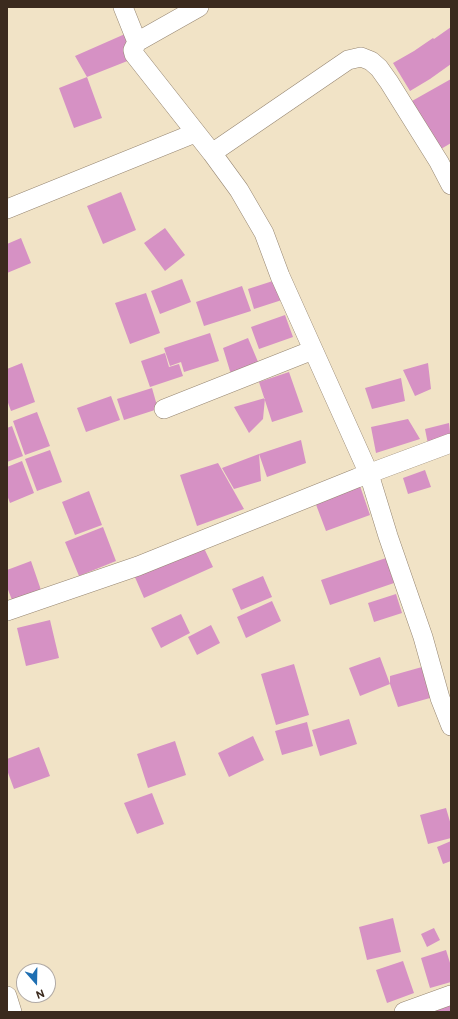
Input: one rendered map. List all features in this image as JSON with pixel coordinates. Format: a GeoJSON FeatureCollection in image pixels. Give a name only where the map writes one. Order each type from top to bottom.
{"type":"FeatureCollection","features":[{"type":"Feature","properties":{"kind":"street"},"geometry":{"type":"LineString","coordinates":[[123,7],[137,42]]}},
{"type":"Feature","properties":{"kind":"street"},"geometry":{"type":"LineString","coordinates":[[199,7],[137,42],[133,50],[135,56],[157,81],[212,152],[239,190],[264,233],[280,276],[369,474],[390,543],[423,636],[440,698],[451,726]]}},
{"type":"Feature","properties":{"kind":"street"},"geometry":{"type":"LineString","coordinates":[[212,152],[348,60],[361,57],[371,61],[379,68],[445,158],[451,185]]}},
{"type":"Feature","properties":{"kind":"street"},"geometry":{"type":"LineString","coordinates":[[7,209],[196,133]]}},
{"type":"Feature","properties":{"kind":"street"},"geometry":{"type":"LineString","coordinates":[[164,409],[313,350]]}},
{"type":"Feature","properties":{"kind":"street"},"geometry":{"type":"LineString","coordinates":[[7,611],[138,566],[451,443]]}},
{"type":"Feature","properties":{"kind":"street"},"geometry":{"type":"LineString","coordinates":[[404,1012],[451,995]]}},
{"type":"Feature","properties":{"kind":"street"},"geometry":{"type":"LineString","coordinates":[[7,996],[12,1012]]}},
{"type":"Feature","properties":{"kind":"building"},"geometry":{"type":"Polygon","coordinates":[[[451,27],[451,64],[410,91],[393,63],[433,38],[434,39],[451,27]]]}},
{"type":"Feature","properties":{"kind":"building"},"geometry":{"type":"Polygon","coordinates":[[[125,34],[135,58],[87,77],[75,56],[125,34]]]}},
{"type":"Feature","properties":{"kind":"building"},"geometry":{"type":"Polygon","coordinates":[[[87,77],[102,118],[74,128],[59,88],[87,77]]]}},
{"type":"Feature","properties":{"kind":"building"},"geometry":{"type":"Polygon","coordinates":[[[451,79],[451,143],[441,149],[412,101],[451,79]]]}},
{"type":"Feature","properties":{"kind":"building"},"geometry":{"type":"Polygon","coordinates":[[[121,192],[136,230],[103,244],[87,206],[121,192]]]}},
{"type":"Feature","properties":{"kind":"building"},"geometry":{"type":"Polygon","coordinates":[[[165,228],[185,255],[165,271],[144,243],[165,228]]]}},
{"type":"Feature","properties":{"kind":"building"},"geometry":{"type":"Polygon","coordinates":[[[21,238],[31,263],[7,273],[7,244],[21,238]]]}},
{"type":"Feature","properties":{"kind":"building"},"geometry":{"type":"Polygon","coordinates":[[[182,279],[191,302],[160,314],[151,291],[182,279]]]}},
{"type":"Feature","properties":{"kind":"building"},"geometry":{"type":"Polygon","coordinates":[[[279,279],[285,299],[254,309],[248,289],[279,279]]]}},
{"type":"Feature","properties":{"kind":"building"},"geometry":{"type":"Polygon","coordinates":[[[242,286],[251,311],[204,326],[196,302],[242,286]]]}},
{"type":"Feature","properties":{"kind":"building"},"geometry":{"type":"Polygon","coordinates":[[[146,293],[160,333],[130,344],[115,303],[146,293]]]}},
{"type":"Feature","properties":{"kind":"building"},"geometry":{"type":"Polygon","coordinates":[[[285,315],[293,337],[259,349],[251,327],[285,315]]]}},
{"type":"Feature","properties":{"kind":"building"},"geometry":{"type":"Polygon","coordinates":[[[210,333],[219,361],[184,372],[181,362],[170,366],[164,348],[210,333]]]}},
{"type":"Feature","properties":{"kind":"building"},"geometry":{"type":"Polygon","coordinates":[[[248,338],[261,369],[233,381],[223,348],[248,338]]]}},
{"type":"Feature","properties":{"kind":"building"},"geometry":{"type":"Polygon","coordinates":[[[165,353],[169,367],[179,364],[183,376],[150,387],[141,361],[165,353]]]}},
{"type":"Feature","properties":{"kind":"building"},"geometry":{"type":"Polygon","coordinates":[[[22,363],[35,402],[11,411],[7,400],[7,369],[22,363]]]}},
{"type":"Feature","properties":{"kind":"building"},"geometry":{"type":"Polygon","coordinates":[[[428,363],[431,389],[415,396],[403,370],[428,363]]]}},
{"type":"Feature","properties":{"kind":"building"},"geometry":{"type":"Polygon","coordinates":[[[289,372],[303,412],[272,422],[259,382],[289,372]]]}},
{"type":"Feature","properties":{"kind":"building"},"geometry":{"type":"Polygon","coordinates":[[[401,378],[405,401],[372,409],[365,388],[401,378]]]}},
{"type":"Feature","properties":{"kind":"building"},"geometry":{"type":"Polygon","coordinates":[[[152,388],[158,409],[124,420],[117,399],[152,388]]]}},
{"type":"Feature","properties":{"kind":"building"},"geometry":{"type":"Polygon","coordinates":[[[111,396],[120,420],[86,432],[77,408],[111,396]]]}},
{"type":"Feature","properties":{"kind":"building"},"geometry":{"type":"Polygon","coordinates":[[[265,398],[263,419],[249,433],[234,407],[265,398]]]}},
{"type":"Feature","properties":{"kind":"building"},"geometry":{"type":"Polygon","coordinates":[[[37,412],[50,446],[25,455],[13,421],[37,412]]]}},
{"type":"Feature","properties":{"kind":"building"},"geometry":{"type":"Polygon","coordinates":[[[408,419],[420,439],[376,453],[371,427],[408,419]]]}},
{"type":"Feature","properties":{"kind":"building"},"geometry":{"type":"Polygon","coordinates":[[[449,423],[451,441],[429,449],[425,429],[449,423]]]}},
{"type":"Feature","properties":{"kind":"building"},"geometry":{"type":"Polygon","coordinates":[[[12,426],[23,456],[7,462],[7,428],[12,426]]]}},
{"type":"Feature","properties":{"kind":"building"},"geometry":{"type":"Polygon","coordinates":[[[301,440],[306,463],[267,477],[259,454],[301,440]]]}},
{"type":"Feature","properties":{"kind":"building"},"geometry":{"type":"Polygon","coordinates":[[[50,450],[62,482],[37,491],[25,459],[50,450]]]}},
{"type":"Feature","properties":{"kind":"building"},"geometry":{"type":"Polygon","coordinates":[[[259,454],[261,481],[234,489],[222,468],[259,454]]]}},
{"type":"Feature","properties":{"kind":"building"},"geometry":{"type":"Polygon","coordinates":[[[22,461],[34,493],[10,503],[7,495],[7,467],[22,461]]]}},
{"type":"Feature","properties":{"kind":"building"},"geometry":{"type":"Polygon","coordinates":[[[218,463],[244,509],[197,526],[180,475],[218,463]]]}},
{"type":"Feature","properties":{"kind":"building"},"geometry":{"type":"Polygon","coordinates":[[[425,470],[431,487],[408,494],[403,478],[425,470]]]}},
{"type":"Feature","properties":{"kind":"building"},"geometry":{"type":"Polygon","coordinates":[[[360,486],[370,515],[326,531],[315,502],[360,486]]]}},
{"type":"Feature","properties":{"kind":"building"},"geometry":{"type":"Polygon","coordinates":[[[89,491],[102,525],[75,535],[62,502],[89,491]]]}},
{"type":"Feature","properties":{"kind":"building"},"geometry":{"type":"Polygon","coordinates":[[[103,527],[116,561],[79,576],[65,542],[103,527]]]}},
{"type":"Feature","properties":{"kind":"building"},"geometry":{"type":"Polygon","coordinates":[[[202,544],[213,567],[144,598],[134,575],[202,544]]]}},
{"type":"Feature","properties":{"kind":"building"},"geometry":{"type":"Polygon","coordinates":[[[386,558],[394,583],[330,605],[321,580],[386,558]]]}},
{"type":"Feature","properties":{"kind":"building"},"geometry":{"type":"Polygon","coordinates":[[[31,561],[41,590],[12,600],[7,587],[7,570],[31,561]]]}},
{"type":"Feature","properties":{"kind":"building"},"geometry":{"type":"Polygon","coordinates":[[[263,576],[272,597],[241,610],[232,589],[263,576]]]}},
{"type":"Feature","properties":{"kind":"building"},"geometry":{"type":"Polygon","coordinates":[[[396,594],[402,613],[374,622],[368,603],[396,594]]]}},
{"type":"Feature","properties":{"kind":"building"},"geometry":{"type":"Polygon","coordinates":[[[272,601],[281,621],[246,638],[237,617],[272,601]]]}},
{"type":"Feature","properties":{"kind":"building"},"geometry":{"type":"Polygon","coordinates":[[[181,614],[190,633],[161,648],[151,628],[181,614]]]}},
{"type":"Feature","properties":{"kind":"building"},"geometry":{"type":"Polygon","coordinates":[[[50,620],[59,658],[26,666],[17,628],[50,620]]]}},
{"type":"Feature","properties":{"kind":"building"},"geometry":{"type":"Polygon","coordinates":[[[211,625],[220,643],[197,655],[188,637],[211,625]]]}},
{"type":"Feature","properties":{"kind":"building"},"geometry":{"type":"Polygon","coordinates":[[[380,657],[390,684],[360,696],[349,668],[380,657]]]}},
{"type":"Feature","properties":{"kind":"building"},"geometry":{"type":"Polygon","coordinates":[[[294,664],[309,715],[276,725],[261,674],[294,664]]]}},
{"type":"Feature","properties":{"kind":"building"},"geometry":{"type":"Polygon","coordinates":[[[422,667],[430,698],[398,707],[390,684],[390,676],[422,667]]]}},
{"type":"Feature","properties":{"kind":"building"},"geometry":{"type":"Polygon","coordinates":[[[349,719],[357,744],[320,756],[312,730],[349,719]]]}},
{"type":"Feature","properties":{"kind":"building"},"geometry":{"type":"Polygon","coordinates":[[[307,722],[313,746],[282,755],[275,731],[307,722]]]}},
{"type":"Feature","properties":{"kind":"building"},"geometry":{"type":"Polygon","coordinates":[[[253,736],[264,760],[229,777],[218,753],[253,736]]]}},
{"type":"Feature","properties":{"kind":"building"},"geometry":{"type":"Polygon","coordinates":[[[175,741],[186,775],[148,788],[137,754],[175,741]]]}},
{"type":"Feature","properties":{"kind":"building"},"geometry":{"type":"Polygon","coordinates":[[[39,747],[50,776],[14,789],[7,770],[7,759],[39,747]]]}},
{"type":"Feature","properties":{"kind":"building"},"geometry":{"type":"Polygon","coordinates":[[[152,793],[164,824],[137,834],[124,803],[152,793]]]}},
{"type":"Feature","properties":{"kind":"building"},"geometry":{"type":"Polygon","coordinates":[[[446,808],[451,825],[451,838],[428,844],[420,815],[446,808]]]}},
{"type":"Feature","properties":{"kind":"building"},"geometry":{"type":"Polygon","coordinates":[[[451,841],[451,861],[443,864],[437,847],[451,841]]]}},
{"type":"Feature","properties":{"kind":"building"},"geometry":{"type":"Polygon","coordinates":[[[393,918],[401,952],[367,960],[359,927],[393,918]]]}},
{"type":"Feature","properties":{"kind":"building"},"geometry":{"type":"Polygon","coordinates":[[[434,928],[440,940],[427,947],[421,934],[434,928]]]}},
{"type":"Feature","properties":{"kind":"building"},"geometry":{"type":"Polygon","coordinates":[[[446,950],[451,966],[451,982],[430,988],[421,958],[446,950]]]}},
{"type":"Feature","properties":{"kind":"building"},"geometry":{"type":"Polygon","coordinates":[[[403,961],[414,993],[387,1003],[376,970],[403,961]]]}},
{"type":"Feature","properties":{"kind":"building"},"geometry":{"type":"Polygon","coordinates":[[[451,1002],[451,1012],[421,1012],[451,1002]]]}}]}
